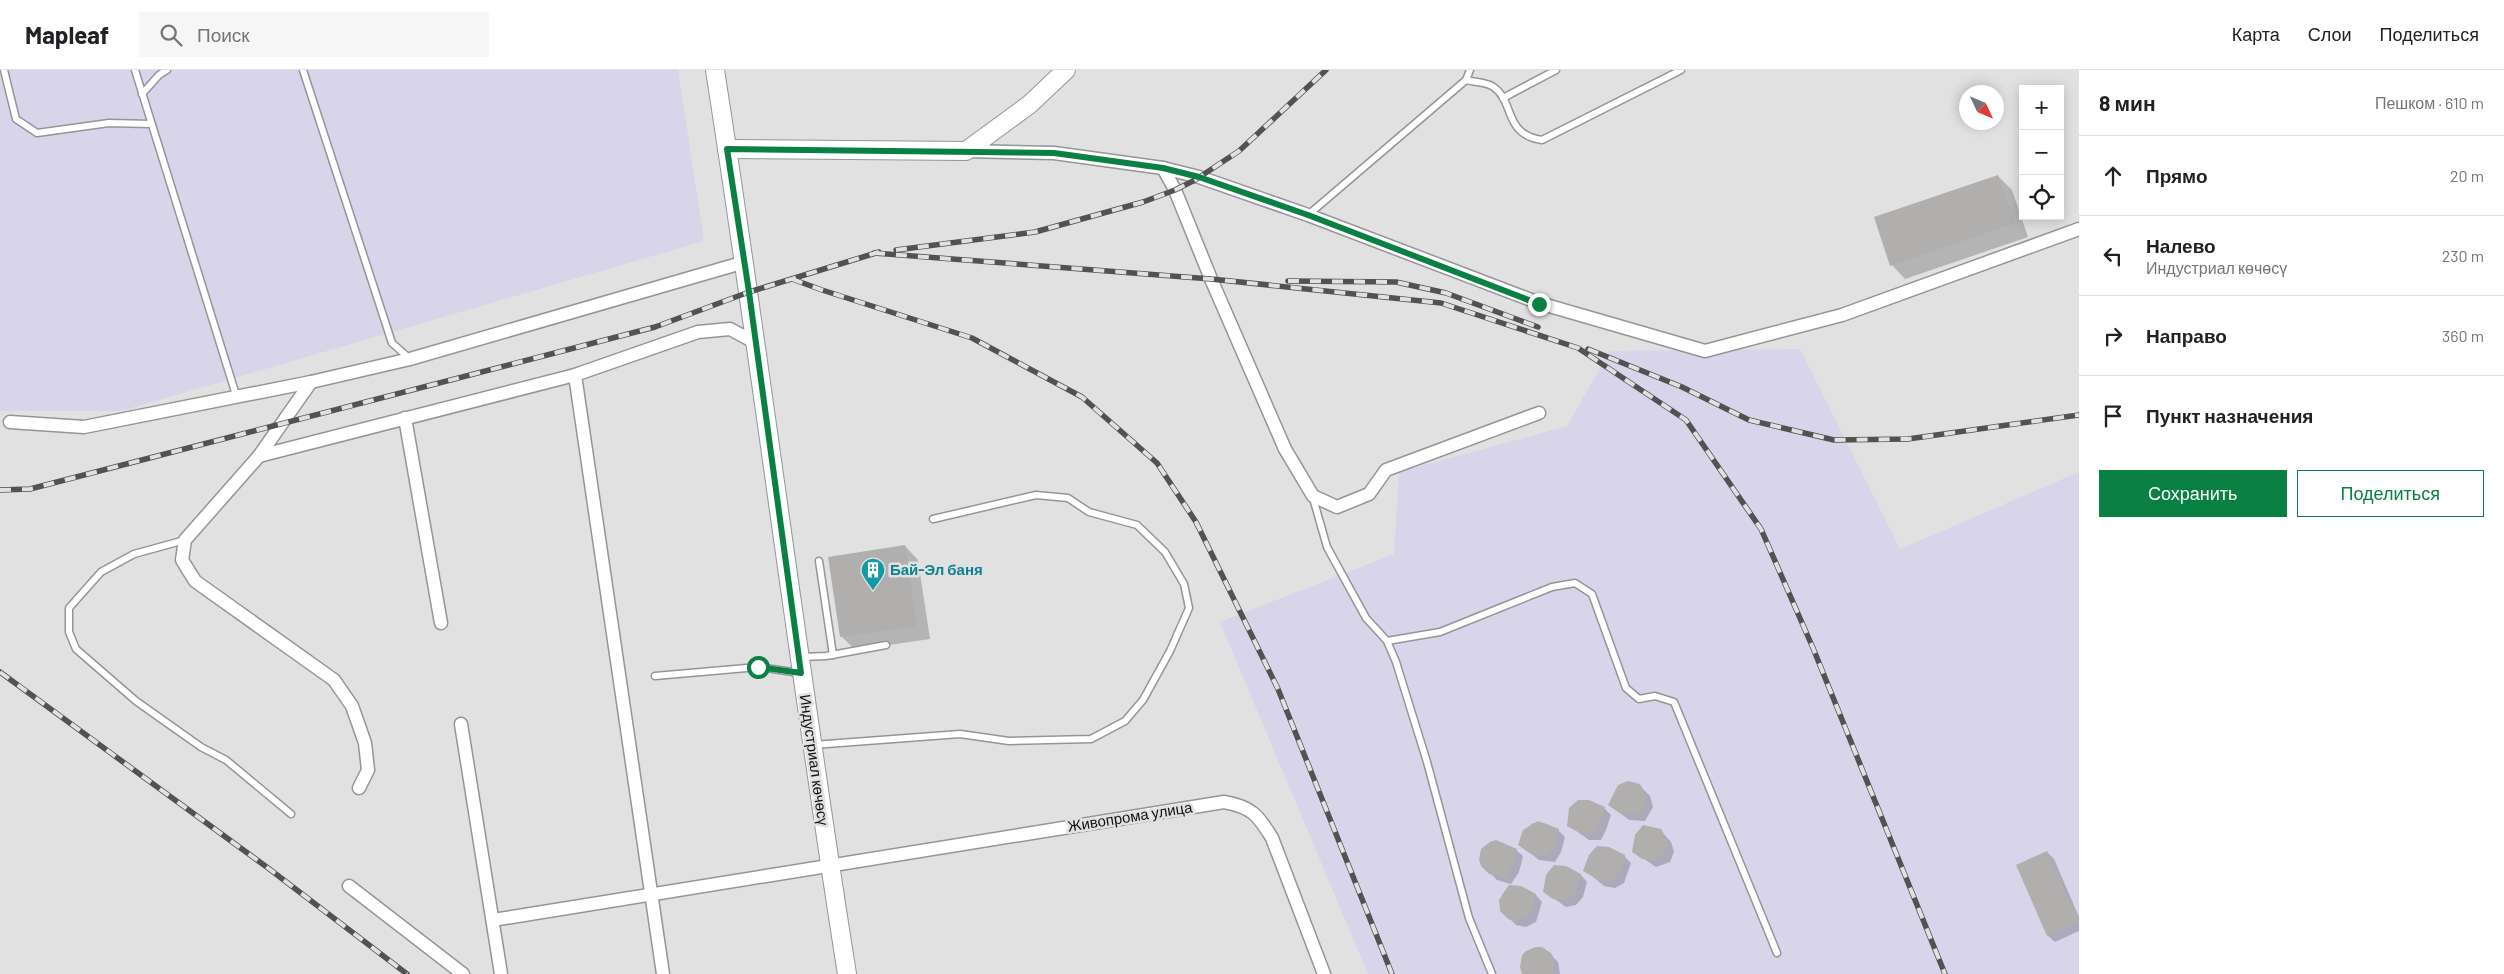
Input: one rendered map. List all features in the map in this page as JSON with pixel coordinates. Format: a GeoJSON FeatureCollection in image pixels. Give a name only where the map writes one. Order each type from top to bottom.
{"type":"FeatureCollection","features":[{"type":"Feature","properties":{"kind":"main road","name":"Индустриал көчөсү"},"geometry":{"type":"LineString","coordinates":[[715,70],[745,262],[800,665],[847,974]]}},
{"type":"Feature","properties":{"kind":"main road"},"geometry":{"type":"LineString","coordinates":[[727,149],[966,151],[1030,104],[1066,70]]}},
{"type":"Feature","properties":{"kind":"street"},"geometry":{"type":"LineString","coordinates":[[966,151],[1054,153],[1163,168],[1199,177],[1308,215],[1539,304],[1705,350],[1842,315],[2079,229]]}},
{"type":"Feature","properties":{"kind":"street"},"geometry":{"type":"LineString","coordinates":[[1163,168],[1175,190],[1210,279],[1285,449],[1313,496],[1337,507],[1370,494],[1386,470],[1539,413]]}},
{"type":"Feature","properties":{"kind":"street"},"geometry":{"type":"LineString","coordinates":[[10,422],[84,427],[236,395],[311,382],[410,359],[745,262]]}},
{"type":"Feature","properties":{"kind":"street"},"geometry":{"type":"LineString","coordinates":[[259,456],[575,375],[698,332],[730,329],[756,343]]}},
{"type":"Feature","properties":{"kind":"street"},"geometry":{"type":"LineString","coordinates":[[575,375],[663,974]]}},
{"type":"Feature","properties":{"kind":"street"},"geometry":{"type":"LineString","coordinates":[[311,382],[259,456],[185,540],[182,560],[195,581],[334,680],[352,706],[365,743],[368,770],[359,788]]}},
{"type":"Feature","properties":{"kind":"street"},"geometry":{"type":"LineString","coordinates":[[405,418],[441,623]]}},
{"type":"Feature","properties":{"kind":"street"},"geometry":{"type":"LineString","coordinates":[[461,724],[501,974]]}},
{"type":"Feature","properties":{"kind":"street","name":"Живопрома улица"},"geometry":{"type":"LineString","coordinates":[[493,920],[1224,802],[1244,805],[1260,818],[1272,838],[1324,974]]}},
{"type":"Feature","properties":{"kind":"street"},"geometry":{"type":"LineString","coordinates":[[349,886],[463,974]]}},
{"type":"Feature","properties":{"kind":"lane"},"geometry":{"type":"LineString","coordinates":[[4,70],[16,119],[37,133],[109,123],[151,124]]}},
{"type":"Feature","properties":{"kind":"lane"},"geometry":{"type":"LineString","coordinates":[[135,70],[236,395]]}},
{"type":"Feature","properties":{"kind":"lane"},"geometry":{"type":"LineString","coordinates":[[142,94],[159,75],[167,70]]}},
{"type":"Feature","properties":{"kind":"lane"},"geometry":{"type":"LineString","coordinates":[[303,70],[392,343],[410,359]]}},
{"type":"Feature","properties":{"kind":"lane"},"geometry":{"type":"LineString","coordinates":[[1308,215],[1466,80],[1470,70]]}},
{"type":"Feature","properties":{"kind":"lane"},"geometry":{"type":"LineString","coordinates":[[1502,98],[1556,70]]}},
{"type":"Feature","properties":{"kind":"lane"},"geometry":{"type":"LineString","coordinates":[[1466,80],[1492,86],[1502,98],[1512,122],[1528,138],[1542,140],[1681,70]]}},
{"type":"Feature","properties":{"kind":"lane"},"geometry":{"type":"LineString","coordinates":[[812,745],[960,734],[1009,741],[1091,739],[1125,721],[1143,700],[1170,651],[1189,608],[1184,584],[1165,552],[1136,525],[1089,512],[1068,498],[1036,494],[933,519]]}},
{"type":"Feature","properties":{"kind":"lane"},"geometry":{"type":"LineString","coordinates":[[1313,496],[1327,547],[1366,618],[1387,641],[1396,662],[1427,762],[1469,918],[1492,974]]}},
{"type":"Feature","properties":{"kind":"lane"},"geometry":{"type":"LineString","coordinates":[[185,540],[134,554],[101,572],[69,608],[69,632],[76,649],[136,701],[201,747],[226,760],[291,814]]}},
{"type":"Feature","properties":{"kind":"lane"},"geometry":{"type":"LineString","coordinates":[[819,561],[833,655]]}},
{"type":"Feature","properties":{"kind":"lane"},"geometry":{"type":"LineString","coordinates":[[1387,641],[1440,632],[1552,588],[1574,583],[1592,594],[1626,688],[1639,699],[1655,696],[1674,702],[1777,953]]}},
{"type":"Feature","properties":{"kind":"lane"},"geometry":{"type":"LineString","coordinates":[[655,676],[800,665],[833,655],[886,645]]}},
{"type":"Feature","properties":{"kind":"shaded area"},"geometry":{"type":"Polygon","coordinates":[[[0,70],[678,70],[704,241],[121,411],[0,411],[0,70]]]}},
{"type":"Feature","properties":{"kind":"shaded area"},"geometry":{"type":"Polygon","coordinates":[[[1800,349],[1900,549],[2079,472],[2079,974],[1368,974],[1220,622],[1394,554],[1399,472],[1567,426],[1610,351],[1800,349]]]}},
{"type":"Feature","properties":{"kind":"building"},"geometry":{"type":"Polygon","coordinates":[[[1998,175],[2015,223],[1890,266],[1874,217],[1998,175]]]}},
{"type":"Feature","properties":{"kind":"building","name":"Бай-Эл баня"},"geometry":{"type":"Polygon","coordinates":[[[905,545],[917,626],[840,637],[828,557],[905,545]]]}},
{"type":"Feature","properties":{"kind":"building"},"geometry":{"type":"Polygon","coordinates":[[[1628,781],[1640,784],[1646,794],[1645,805],[1639,815],[1621,814],[1608,805],[1618,785],[1628,781]]]}},
{"type":"Feature","properties":{"kind":"building"},"geometry":{"type":"Polygon","coordinates":[[[1578,800],[1589,800],[1605,807],[1600,823],[1594,833],[1582,834],[1567,826],[1569,808],[1578,800]]]}},
{"type":"Feature","properties":{"kind":"building"},"geometry":{"type":"Polygon","coordinates":[[[1538,821],[1559,829],[1555,845],[1548,856],[1531,854],[1518,845],[1523,830],[1538,821]]]}},
{"type":"Feature","properties":{"kind":"building"},"geometry":{"type":"Polygon","coordinates":[[[1643,825],[1661,829],[1667,839],[1668,845],[1663,855],[1654,861],[1642,859],[1632,852],[1635,835],[1643,825]]]}},
{"type":"Feature","properties":{"kind":"building"},"geometry":{"type":"Polygon","coordinates":[[[1496,840],[1517,849],[1513,865],[1505,878],[1489,874],[1481,866],[1479,860],[1481,849],[1496,840]]]}},
{"type":"Feature","properties":{"kind":"building"},"geometry":{"type":"Polygon","coordinates":[[[1597,846],[1609,847],[1625,855],[1621,871],[1613,880],[1602,882],[1583,871],[1589,855],[1597,846]]]}},
{"type":"Feature","properties":{"kind":"building"},"geometry":{"type":"Polygon","coordinates":[[[2047,851],[2079,922],[2047,936],[2016,865],[2047,851]]]}},
{"type":"Feature","properties":{"kind":"building"},"geometry":{"type":"Polygon","coordinates":[[[1554,865],[1566,866],[1581,874],[1574,895],[1564,901],[1553,899],[1543,892],[1546,875],[1554,865]]]}},
{"type":"Feature","properties":{"kind":"building"},"geometry":{"type":"Polygon","coordinates":[[[1509,885],[1521,886],[1536,894],[1532,910],[1525,919],[1514,921],[1508,919],[1500,911],[1499,900],[1509,885]]]}},
{"type":"Feature","properties":{"kind":"building"},"geometry":{"type":"Polygon","coordinates":[[[1536,947],[1542,947],[1552,954],[1555,965],[1553,974],[1522,974],[1520,967],[1522,955],[1536,947]]]}},
{"type":"Feature","properties":{"kind":"railway"},"geometry":{"type":"LineString","coordinates":[[896,250],[1035,232],[1143,202],[1175,190],[1195,180],[1239,151],[1326,70]]}},
{"type":"Feature","properties":{"kind":"railway"},"geometry":{"type":"LineString","coordinates":[[0,490],[30,489],[655,327],[749,292],[879,252]]}},
{"type":"Feature","properties":{"kind":"railway"},"geometry":{"type":"LineString","coordinates":[[874,253],[1211,279],[1441,303],[1578,348],[1686,420],[1761,529],[1813,648],[1945,974]]}},
{"type":"Feature","properties":{"kind":"railway"},"geometry":{"type":"LineString","coordinates":[[792,279],[972,338],[1082,397],[1157,463],[1196,522],[1278,689],[1392,974]]}},
{"type":"Feature","properties":{"kind":"railway"},"geometry":{"type":"LineString","coordinates":[[1288,281],[1396,282],[1446,293],[1538,327]]}},
{"type":"Feature","properties":{"kind":"railway"},"geometry":{"type":"LineString","coordinates":[[1588,349],[1682,387],[1749,420],[1834,440],[1908,439],[2079,415]]}},
{"type":"Feature","properties":{"kind":"railway"},"geometry":{"type":"LineString","coordinates":[[0,672],[268,868],[407,974]]}},
{"type":"Feature","properties":{"kind":"place","name":"Бай-Эл баня"},"geometry":{"type":"Point","coordinates":[873,591]}},
{"type":"Feature","properties":{"kind":"route"},"geometry":{"type":"LineString","coordinates":[[758,667],[801,673],[749,292],[727,149],[1054,153],[1163,168],[1199,177],[1308,215],[1539,304]]}}]}
